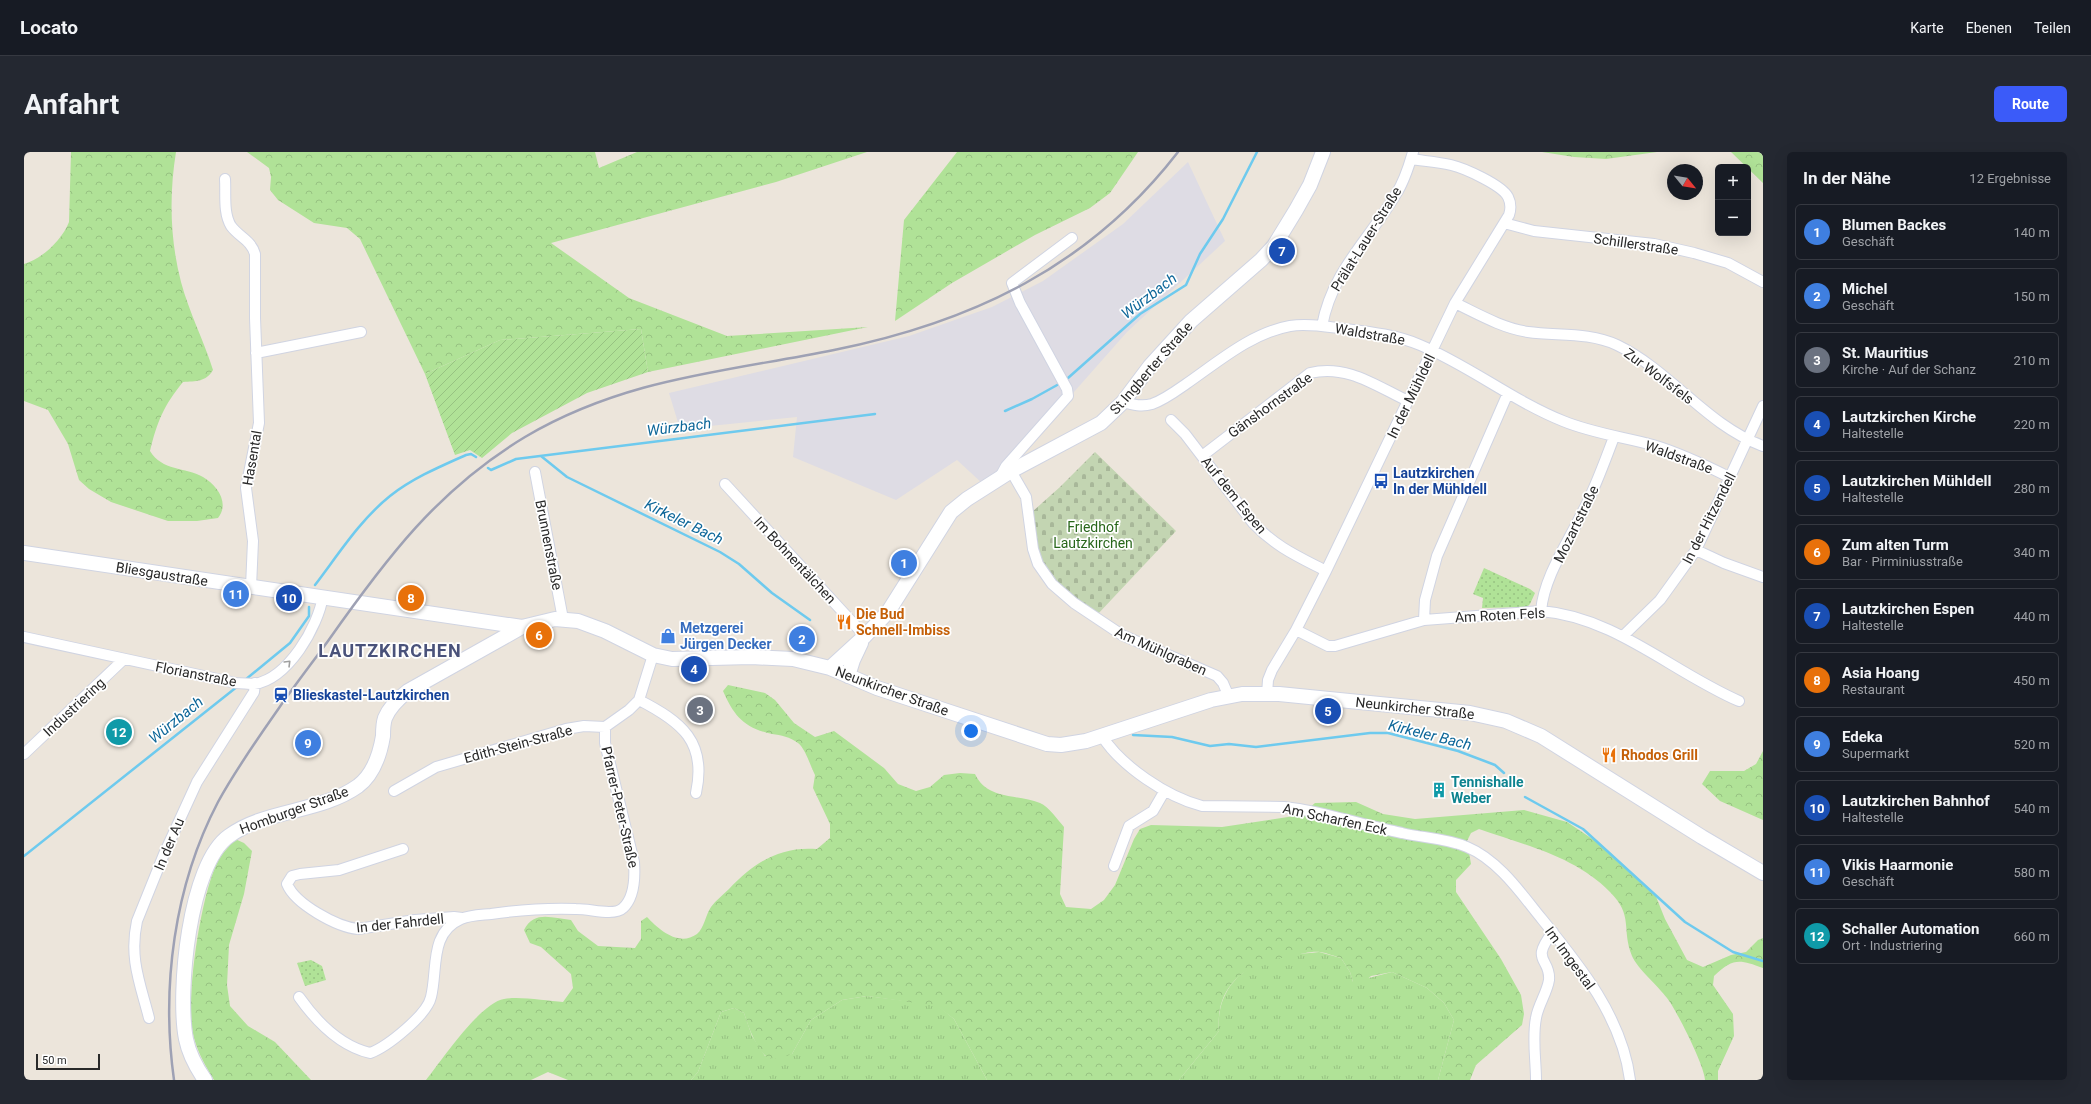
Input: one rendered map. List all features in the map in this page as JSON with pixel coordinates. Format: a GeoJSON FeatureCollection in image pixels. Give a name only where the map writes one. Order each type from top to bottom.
{"type":"FeatureCollection","features":[{"type":"Feature","properties":{"kind":"main road","name":"St.Ingberter Straße"},"geometry":{"type":"LineString","coordinates":[[830,668],[865,636],[897,599],[932,538],[951,512],[967,499],[1006,474],[1101,423],[1123,402],[1169,344],[1191,322],[1244,277],[1274,246],[1310,184],[1323,152]]}},
{"type":"Feature","properties":{"kind":"main road","name":"Bliesgaustraße"},"geometry":{"type":"LineString","coordinates":[[24,553],[251,587],[323,596],[522,627]]}},
{"type":"Feature","properties":{"kind":"main road"},"geometry":{"type":"LineString","coordinates":[[522,627],[563,619]]}},
{"type":"Feature","properties":{"kind":"main road","name":"Neunkircher Straße"},"geometry":{"type":"LineString","coordinates":[[563,619],[592,625],[653,655],[682,660],[751,657],[781,658],[830,668],[877,688],[1047,744],[1071,744],[1102,736],[1211,700],[1267,694],[1458,711],[1488,716],[1524,727],[1763,873]]}},
{"type":"Feature","properties":{"kind":"main road"},"geometry":{"type":"LineString","coordinates":[[481,621],[486,625],[489,635],[485,648]]}},
{"type":"Feature","properties":{"kind":"main road","name":"Homburger Straße"},"geometry":{"type":"LineString","coordinates":[[205,1080],[192,1059],[186,1040],[183,1006],[184,975],[190,924],[205,868],[215,849],[229,835],[262,821],[330,799],[358,786],[365,779],[378,758],[386,717],[399,698],[408,691],[522,627]]}},
{"type":"Feature","properties":{"kind":"main road","name":"St.Ingberter Straße"},"geometry":{"type":"LineString","coordinates":[[848,676],[852,660],[865,636]]}},
{"type":"Feature","properties":{"kind":"street","name":"In der Mühldell"},"geometry":{"type":"LineString","coordinates":[[1267,694],[1268,680],[1272,670],[1296,630],[1326,571],[1455,303],[1504,223],[1510,209],[1508,196],[1503,190],[1462,168],[1412,156]]}},
{"type":"Feature","properties":{"kind":"street","name":"Prälat-Lauer-Straße"},"geometry":{"type":"LineString","coordinates":[[1322,326],[1326,309],[1341,274],[1397,193],[1412,156]]}},
{"type":"Feature","properties":{"kind":"street","name":"Hasental"},"geometry":{"type":"LineString","coordinates":[[225,180],[227,214],[229,221],[237,232],[253,247],[255,254],[256,353],[259,423],[246,488],[253,541],[251,587]]}},
{"type":"Feature","properties":{"kind":"street","name":"Schillerstraße"},"geometry":{"type":"LineString","coordinates":[[1504,223],[1534,231],[1654,244],[1694,253],[1728,264],[1763,282]]}},
{"type":"Feature","properties":{"kind":"street"},"geometry":{"type":"LineString","coordinates":[[1006,474],[1006,466],[1068,396],[1063,382],[1020,303],[1012,283],[1072,238]]}},
{"type":"Feature","properties":{"kind":"street","name":"Zur Wolfsfels"},"geometry":{"type":"LineString","coordinates":[[1455,303],[1516,329],[1584,336],[1602,339],[1616,345],[1641,360],[1722,424],[1747,440],[1763,446]]}},
{"type":"Feature","properties":{"kind":"street","name":"Waldstraße"},"geometry":{"type":"LineString","coordinates":[[1123,402],[1134,405],[1153,404],[1171,394],[1232,352],[1272,330],[1290,326],[1322,326],[1390,336],[1433,350],[1470,369],[1508,393],[1558,419],[1581,428],[1670,451],[1729,477]]}},
{"type":"Feature","properties":{"kind":"street"},"geometry":{"type":"LineString","coordinates":[[256,353],[361,332]]}},
{"type":"Feature","properties":{"kind":"street","name":"Gänshornstraße"},"geometry":{"type":"LineString","coordinates":[[1202,456],[1310,373],[1323,370],[1347,372],[1408,402]]}},
{"type":"Feature","properties":{"kind":"street"},"geometry":{"type":"LineString","coordinates":[[1424,620],[1425,600],[1436,556],[1508,393]]}},
{"type":"Feature","properties":{"kind":"street","name":"In der Hitzendell"},"geometry":{"type":"LineString","coordinates":[[1623,636],[1660,600],[1696,550],[1763,406]]}},
{"type":"Feature","properties":{"kind":"street","name":"Auf dem Espen"},"geometry":{"type":"LineString","coordinates":[[1171,420],[1202,456],[1253,523],[1264,534],[1285,550],[1326,571]]}},
{"type":"Feature","properties":{"kind":"street","name":"Mozartstraße"},"geometry":{"type":"LineString","coordinates":[[1540,611],[1542,598],[1552,572],[1589,498],[1614,437]]}},
{"type":"Feature","properties":{"kind":"street","name":"Brunnenstraße"},"geometry":{"type":"LineString","coordinates":[[535,472],[563,619]]}},
{"type":"Feature","properties":{"kind":"street","name":"Am Mühlgraben"},"geometry":{"type":"LineString","coordinates":[[1006,474],[1026,497],[1032,549],[1038,564],[1052,584],[1074,602],[1122,635],[1216,676],[1223,683],[1229,697]]}},
{"type":"Feature","properties":{"kind":"street","name":"Im Bohnentälchen"},"geometry":{"type":"LineString","coordinates":[[725,484],[865,636]]}},
{"type":"Feature","properties":{"kind":"street"},"geometry":{"type":"LineString","coordinates":[[1696,550],[1724,563],[1763,577]]}},
{"type":"Feature","properties":{"kind":"street","name":"Florianstraße"},"geometry":{"type":"LineString","coordinates":[[24,637],[124,660],[236,683],[250,684],[278,672],[296,655],[318,617],[323,596]]}},
{"type":"Feature","properties":{"kind":"street","name":"Am Roten Fels"},"geometry":{"type":"LineString","coordinates":[[1296,630],[1328,646],[1335,646],[1424,620],[1540,611],[1572,616],[1623,636],[1695,680],[1738,701]]}},
{"type":"Feature","properties":{"kind":"street"},"geometry":{"type":"LineString","coordinates":[[605,727],[639,700],[653,655]]}},
{"type":"Feature","properties":{"kind":"street","name":"Industriering"},"geometry":{"type":"LineString","coordinates":[[24,754],[124,660]]}},
{"type":"Feature","properties":{"kind":"street","name":"In der Au"},"geometry":{"type":"LineString","coordinates":[[149,1018],[134,960],[134,939],[137,921],[188,799],[197,782],[254,692],[250,684]]}},
{"type":"Feature","properties":{"kind":"street"},"geometry":{"type":"LineString","coordinates":[[639,700],[661,712],[693,743],[697,753],[700,770],[696,793]]}},
{"type":"Feature","properties":{"kind":"street","name":"Edith-Stein-Straße"},"geometry":{"type":"LineString","coordinates":[[394,791],[427,770],[444,764],[566,729],[584,726],[605,727]]}},
{"type":"Feature","properties":{"kind":"street","name":"Pfarrer-Peter-Straße"},"geometry":{"type":"LineString","coordinates":[[462,918],[540,909],[577,909],[609,912],[619,911],[624,908],[634,884],[634,862],[605,743],[605,727]]}},
{"type":"Feature","properties":{"kind":"street","name":"Am Scharfen Eck"},"geometry":{"type":"LineString","coordinates":[[1102,736],[1112,750],[1164,792],[1202,806],[1284,807],[1313,812],[1402,833],[1452,842],[1467,847],[1480,854]]}},
{"type":"Feature","properties":{"kind":"street"},"geometry":{"type":"LineString","coordinates":[[1114,866],[1129,826],[1153,811],[1164,792]]}},
{"type":"Feature","properties":{"kind":"street","name":"In der Fahrdell"},"geometry":{"type":"LineString","coordinates":[[403,849],[339,870],[292,876],[287,884],[295,897],[303,903],[331,920],[351,929],[415,920],[454,917],[462,918]]}},
{"type":"Feature","properties":{"kind":"street","name":"Im Imgestal"},"geometry":{"type":"LineString","coordinates":[[1480,854],[1506,876],[1574,958],[1606,1010],[1622,1050],[1630,1080]]}},
{"type":"Feature","properties":{"kind":"street"},"geometry":{"type":"LineString","coordinates":[[299,997],[324,1027],[354,1047],[370,1053],[384,1047],[423,1012],[431,997],[437,946],[447,929],[462,918]]}},
{"type":"Feature","properties":{"kind":"street"},"geometry":{"type":"LineString","coordinates":[[1536,1080],[1535,1020],[1539,1004],[1549,980],[1548,972],[1541,956],[1544,942],[1553,932]]}},
{"type":"Feature","properties":{"kind":"shaded area"},"geometry":{"type":"Polygon","coordinates":[[[1188,162],[1225,241],[1127,332],[1051,418],[1014,464],[983,484],[957,460],[896,500],[793,457],[797,417],[680,429],[669,393],[909,336],[992,307],[1043,281],[1123,224],[1188,162]]]}},
{"type":"Feature","properties":{"kind":"green space"},"geometry":{"type":"Polygon","coordinates":[[[71,152],[176,152],[172,185],[172,217],[177,266],[184,293],[213,370],[204,379],[183,382],[176,390],[162,414],[155,431],[150,451],[161,462],[167,465],[196,474],[208,480],[217,490],[222,501],[223,506],[218,518],[197,521],[168,521],[111,502],[89,489],[79,480],[68,444],[48,410],[24,401],[24,264],[45,253],[51,248],[62,235],[69,222],[71,152]]]}},
{"type":"Feature","properties":{"kind":"green space"},"geometry":{"type":"Polygon","coordinates":[[[247,152],[595,152],[599,168],[637,152],[867,152],[776,182],[551,243],[629,298],[727,336],[868,327],[648,372],[641,329],[500,340],[425,374],[360,239],[347,228],[314,223],[278,200],[270,190],[271,177],[269,168],[247,152]]]}},
{"type":"Feature","properties":{"kind":"green space"},"geometry":{"type":"Polygon","coordinates":[[[957,152],[1138,152],[1110,193],[1090,208],[1035,235],[952,283],[895,321],[904,220],[957,152]]]}},
{"type":"Feature","properties":{"kind":"green space"},"geometry":{"type":"Polygon","coordinates":[[[1542,152],[1657,152],[1606,159],[1574,157],[1542,152]]]}},
{"type":"Feature","properties":{"kind":"green space"},"geometry":{"type":"Polygon","coordinates":[[[1731,152],[1763,152],[1763,183],[1751,171],[1751,164],[1743,164],[1731,152]]]}},
{"type":"Feature","properties":{"kind":"green space"},"geometry":{"type":"Polygon","coordinates":[[[641,329],[648,372],[587,393],[512,433],[482,458],[470,450],[455,455],[425,374],[500,340],[641,329]]]}},
{"type":"Feature","properties":{"kind":"green space","name":"Friedhof Lautzkirchen"},"geometry":{"type":"Polygon","coordinates":[[[1095,452],[1176,531],[1097,615],[1064,589],[1048,573],[1036,545],[1032,512],[1060,487],[1095,452]]]}},
{"type":"Feature","properties":{"kind":"green space"},"geometry":{"type":"Polygon","coordinates":[[[1484,568],[1530,589],[1535,593],[1530,604],[1527,607],[1482,608],[1483,598],[1473,594],[1484,568]]]}},
{"type":"Feature","properties":{"kind":"green space"},"geometry":{"type":"Polygon","coordinates":[[[728,685],[765,693],[775,700],[794,723],[815,737],[834,731],[884,768],[898,784],[916,791],[930,787],[944,775],[960,773],[975,774],[980,782],[995,792],[1031,800],[1047,807],[1064,827],[1060,894],[1066,907],[1091,909],[1104,900],[1115,885],[1134,839],[1140,829],[1151,825],[1222,827],[1301,815],[1315,803],[1356,802],[1383,814],[1415,819],[1524,810],[1567,822],[1603,846],[1655,894],[1665,919],[1687,960],[1703,967],[1731,955],[1746,952],[1758,940],[1763,938],[1763,968],[1748,963],[1737,962],[1726,966],[1714,976],[1713,985],[1733,1014],[1734,1036],[1718,1071],[1718,1080],[1705,1080],[1704,1073],[1695,1051],[1671,1004],[1638,966],[1632,956],[1627,938],[1625,916],[1622,908],[1610,892],[1581,869],[1565,860],[1531,846],[1479,829],[1471,833],[1467,841],[1471,864],[1456,880],[1456,892],[1501,959],[1521,995],[1524,1014],[1522,1025],[1476,1065],[1470,1080],[1438,1080],[1454,1020],[1444,1003],[1427,988],[1392,972],[1371,976],[1362,984],[1353,982],[1350,972],[1341,958],[1317,952],[1262,963],[1249,969],[1238,977],[1229,987],[1223,999],[1219,1014],[1219,1031],[1179,1080],[987,1080],[954,1019],[937,1006],[867,996],[842,1000],[811,1020],[792,1054],[776,1059],[769,1058],[759,1048],[751,1033],[744,1013],[734,1008],[721,1012],[698,1072],[691,1080],[568,1080],[548,1072],[531,1080],[426,1080],[473,1021],[494,1003],[510,998],[563,1002],[573,988],[571,974],[541,947],[530,943],[524,930],[533,920],[550,917],[571,920],[578,931],[598,946],[635,948],[641,939],[641,921],[647,917],[663,932],[676,938],[690,938],[697,934],[703,925],[709,910],[715,902],[748,871],[779,853],[791,850],[817,849],[830,838],[830,824],[813,788],[815,775],[801,745],[792,739],[754,728],[741,720],[731,707],[723,691],[728,685]]]}},
{"type":"Feature","properties":{"kind":"green space"},"geometry":{"type":"Polygon","coordinates":[[[1763,751],[1763,820],[1720,801],[1702,784],[1710,771],[1744,771],[1756,764],[1763,751]]]}},
{"type":"Feature","properties":{"kind":"green space"},"geometry":{"type":"Polygon","coordinates":[[[235,839],[244,843],[252,851],[244,894],[229,945],[227,985],[230,1006],[248,1026],[275,1042],[311,1080],[214,1080],[202,1060],[194,1038],[191,1022],[191,1000],[200,922],[212,876],[218,861],[235,839]]]}},
{"type":"Feature","properties":{"kind":"green space"},"geometry":{"type":"Polygon","coordinates":[[[1319,952],[1341,958],[1350,972],[1353,982],[1392,972],[1427,988],[1444,1003],[1454,1020],[1438,1080],[1179,1080],[1219,1031],[1221,1006],[1225,995],[1238,977],[1258,964],[1276,957],[1319,952]]]}},
{"type":"Feature","properties":{"kind":"green space"},"geometry":{"type":"Polygon","coordinates":[[[311,960],[322,966],[326,980],[305,986],[297,963],[311,960]]]}},
{"type":"Feature","properties":{"kind":"green space"},"geometry":{"type":"Polygon","coordinates":[[[867,996],[937,1005],[954,1019],[987,1080],[691,1080],[698,1072],[721,1012],[734,1008],[744,1013],[752,1036],[765,1056],[792,1054],[811,1020],[842,1000],[867,996]]]}},
{"type":"Feature","properties":{"kind":"waterway","name":"Würzbach"},"geometry":{"type":"LineString","coordinates":[[1068,378],[1140,314],[1186,285],[1200,254],[1223,219],[1257,152]]}},
{"type":"Feature","properties":{"kind":"waterway","name":"Würzbach"},"geometry":{"type":"LineString","coordinates":[[1005,411],[1032,399],[1059,384]]}},
{"type":"Feature","properties":{"kind":"waterway","name":"Würzbach"},"geometry":{"type":"LineString","coordinates":[[488,468],[491,470],[516,459],[875,414]]}},
{"type":"Feature","properties":{"kind":"waterway","name":"Würzbach"},"geometry":{"type":"LineString","coordinates":[[315,585],[359,527],[379,505],[390,496],[426,473],[466,455],[471,454],[476,457]]}},
{"type":"Feature","properties":{"kind":"waterway","name":"Kirkeler Bach"},"geometry":{"type":"LineString","coordinates":[[541,456],[567,477],[720,552],[739,564],[772,593],[810,620]]}},
{"type":"Feature","properties":{"kind":"waterway","name":"Würzbach"},"geometry":{"type":"LineString","coordinates":[[245,680],[290,643],[309,616],[309,607]]}},
{"type":"Feature","properties":{"kind":"waterway","name":"Würzbach"},"geometry":{"type":"LineString","coordinates":[[24,856],[238,686]]}},
{"type":"Feature","properties":{"kind":"waterway","name":"Kirkeler Bach"},"geometry":{"type":"LineString","coordinates":[[1133,735],[1172,737],[1210,746],[1229,744],[1256,747],[1370,733],[1388,733],[1458,751],[1495,765],[1504,773]]}},
{"type":"Feature","properties":{"kind":"waterway","name":"Kirkeler Bach"},"geometry":{"type":"LineString","coordinates":[[1525,797],[1583,829],[1685,922],[1733,952],[1763,961]]}},
{"type":"Feature","properties":{"kind":"railway"},"geometry":{"type":"LineString","coordinates":[[174,1080],[170,1045],[169,1009],[175,938],[181,902],[203,834],[218,802],[232,778],[285,699],[392,555],[439,503],[494,457],[525,437],[563,417],[600,402],[638,389],[676,380],[834,350],[885,338],[934,323],[981,305],[1025,283],[1067,257],[1107,227],[1144,192],[1178,152]]}},
{"type":"Feature","properties":{"kind":"place","name":"Lautzkirchen Espen"},"geometry":{"type":"Point","coordinates":[1282,251]}},
{"type":"Feature","properties":{"kind":"place","name":"Lautzkirchen In der Mühldell"},"geometry":{"type":"Point","coordinates":[1381,481]}},
{"type":"Feature","properties":{"kind":"place","name":"Blumen Backes"},"geometry":{"type":"Point","coordinates":[904,563]}},
{"type":"Feature","properties":{"kind":"place","name":"Vikis Haarmonie"},"geometry":{"type":"Point","coordinates":[236,594]}},
{"type":"Feature","properties":{"kind":"place","name":"Lautzkirchen Bahnhof"},"geometry":{"type":"Point","coordinates":[289,598]}},
{"type":"Feature","properties":{"kind":"place","name":"Asia Hoang"},"geometry":{"type":"Point","coordinates":[411,598]}},
{"type":"Feature","properties":{"kind":"place","name":"Die Bud Schnell-Imbiss"},"geometry":{"type":"Point","coordinates":[844,622]}},
{"type":"Feature","properties":{"kind":"place","name":"Zum alten Turm"},"geometry":{"type":"Point","coordinates":[539,635]}},
{"type":"Feature","properties":{"kind":"place","name":"Metzgerei Jürgen Decker"},"geometry":{"type":"Point","coordinates":[668,636]}},
{"type":"Feature","properties":{"kind":"place","name":"Michel"},"geometry":{"type":"Point","coordinates":[802,639]}},
{"type":"Feature","properties":{"kind":"place","name":"Lautzkirchen Kirche"},"geometry":{"type":"Point","coordinates":[694,669]}},
{"type":"Feature","properties":{"kind":"place","name":"Blieskastel-Lautzkirchen"},"geometry":{"type":"Point","coordinates":[281,695]}},
{"type":"Feature","properties":{"kind":"place","name":"St. Mauritius"},"geometry":{"type":"Point","coordinates":[700,710]}},
{"type":"Feature","properties":{"kind":"place","name":"Lautzkirchen Mühldell"},"geometry":{"type":"Point","coordinates":[1328,711]}},
{"type":"Feature","properties":{"kind":"place","name":"Schaller Automation"},"geometry":{"type":"Point","coordinates":[119,732]}},
{"type":"Feature","properties":{"kind":"place","name":"Edeka"},"geometry":{"type":"Point","coordinates":[308,743]}},
{"type":"Feature","properties":{"kind":"place","name":"Rhodos Grill"},"geometry":{"type":"Point","coordinates":[1609,755]}},
{"type":"Feature","properties":{"kind":"place","name":"Tennishalle Weber"},"geometry":{"type":"Point","coordinates":[1439,790]}},
{"type":"Feature","properties":{"kind":"district","name":"LAUTZKIRCHEN"},"geometry":{"type":"Point","coordinates":[390,651]}}]}
